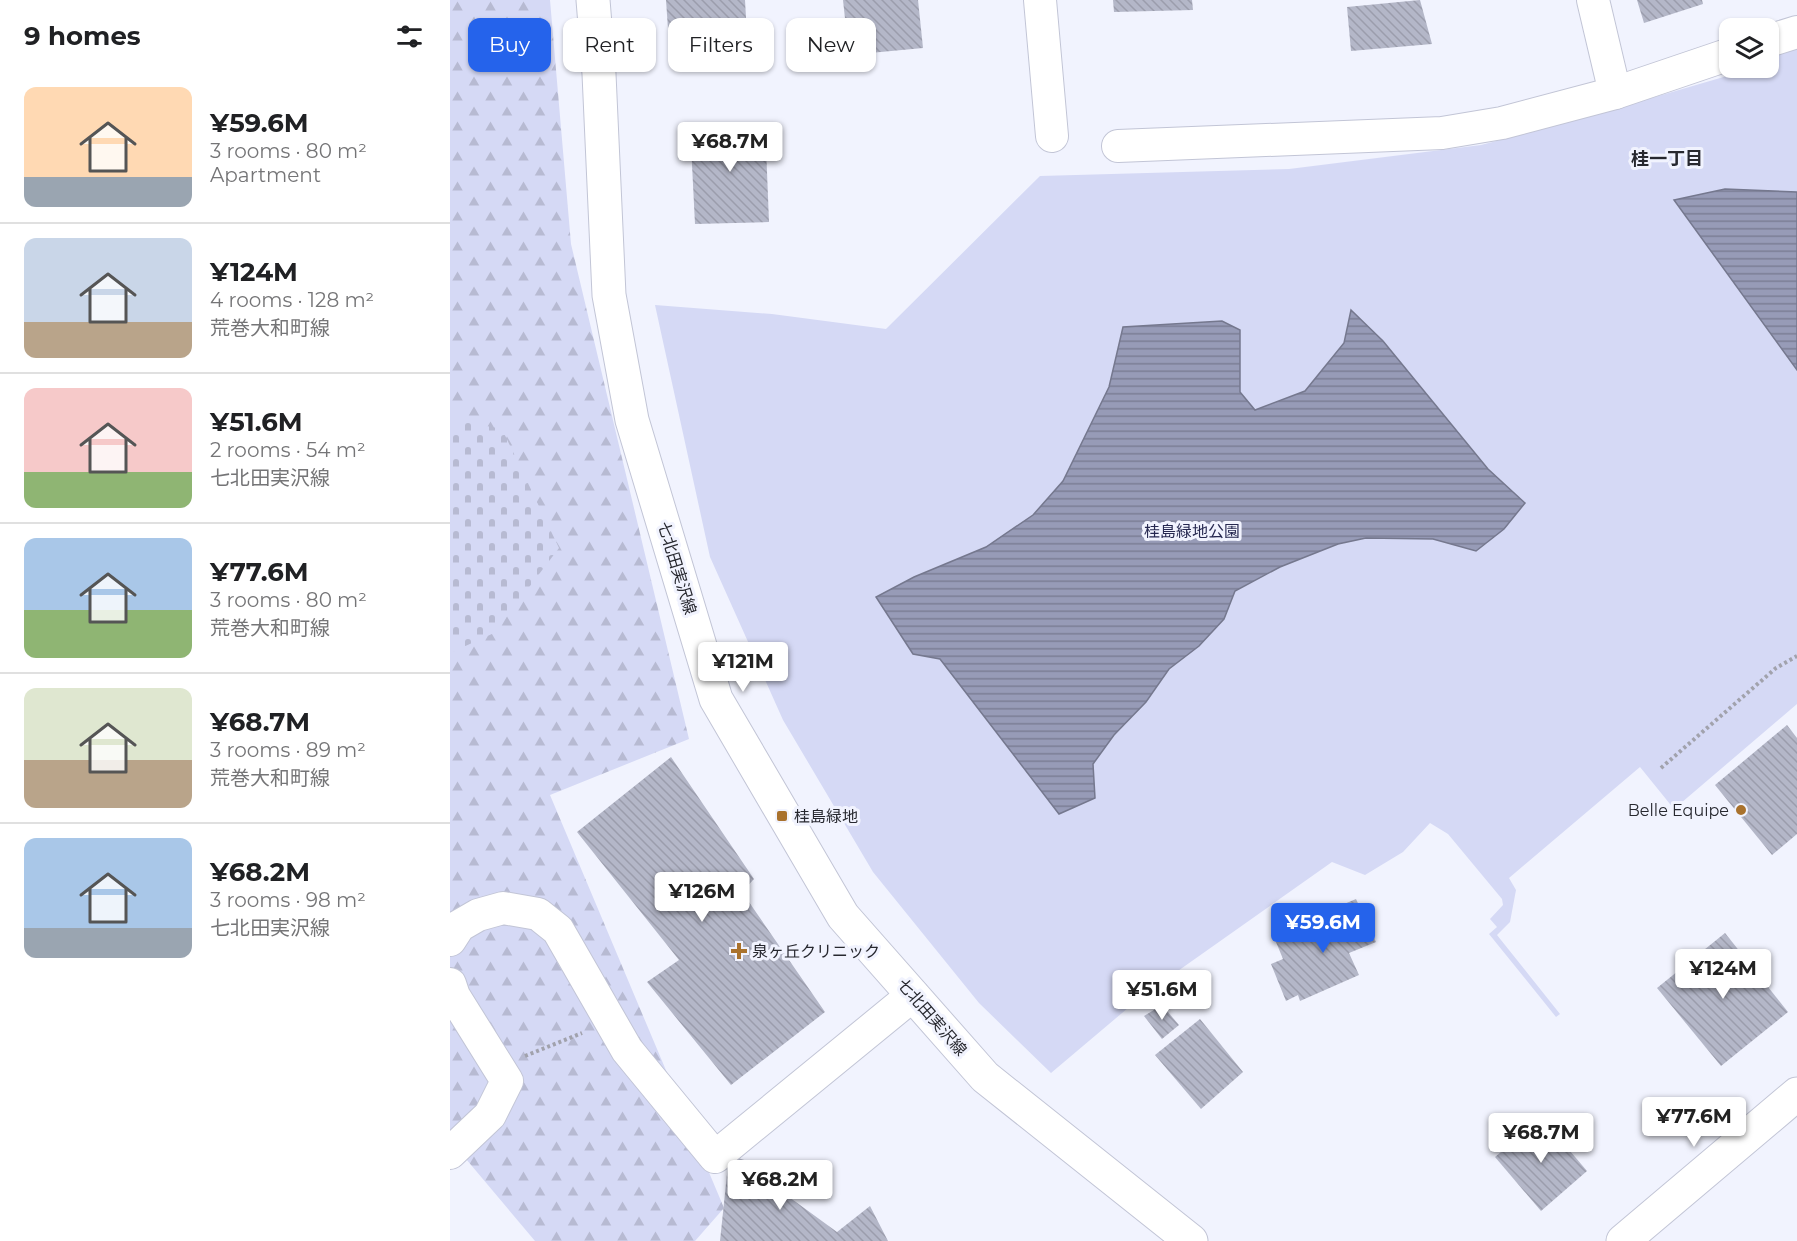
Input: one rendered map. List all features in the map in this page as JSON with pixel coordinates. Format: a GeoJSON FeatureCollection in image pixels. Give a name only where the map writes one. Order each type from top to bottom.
{"type":"FeatureCollection","features":[{"type":"Feature","properties":{"kind":"street","name":"七北田実沢線"},"geometry":{"type":"LineString","coordinates":[[592,0],[599,74],[609,295],[632,420],[716,699],[843,916],[985,1077],[1191,1241]]}},
{"type":"Feature","properties":{"kind":"street"},"geometry":{"type":"LineString","coordinates":[[1040,0],[1052,136]]}},
{"type":"Feature","properties":{"kind":"street"},"geometry":{"type":"LineString","coordinates":[[1593,0],[1615,93]]}},
{"type":"Feature","properties":{"kind":"street"},"geometry":{"type":"LineString","coordinates":[[1779,38],[1797,32]]}},
{"type":"Feature","properties":{"kind":"street"},"geometry":{"type":"LineString","coordinates":[[1118,146],[1442,133],[1502,123],[1615,93],[1719,58]]}},
{"type":"Feature","properties":{"kind":"street"},"geometry":{"type":"LineString","coordinates":[[450,940],[459,926],[478,915],[503,908],[538,914],[558,930],[627,1050],[715,1157],[913,995]]}},
{"type":"Feature","properties":{"kind":"street"},"geometry":{"type":"LineString","coordinates":[[450,984],[454,996],[507,1081],[490,1115],[450,1153]]}},
{"type":"Feature","properties":{"kind":"street"},"geometry":{"type":"LineString","coordinates":[[1623,1241],[1797,1094]]}},
{"type":"Feature","properties":{"kind":"path"},"geometry":{"type":"LineString","coordinates":[[1661,768],[1776,668],[1797,656]]}},
{"type":"Feature","properties":{"kind":"path"},"geometry":{"type":"LineString","coordinates":[[499,1067],[610,1021]]}},
{"type":"Feature","properties":{"kind":"green space"},"geometry":{"type":"Polygon","coordinates":[[[450,0],[550,0],[571,244],[689,739],[550,795],[724,1208],[695,1241],[535,1241],[450,1140],[450,0]]]}},
{"type":"Feature","properties":{"kind":"green space","name":"桂島緑地公園"},"geometry":{"type":"Polygon","coordinates":[[[1797,48],[1797,704],[1674,809],[1640,767],[1509,878],[1516,890],[1510,922],[1497,935],[1560,1014],[1556,1017],[1489,934],[1497,927],[1490,919],[1503,905],[1502,899],[1448,834],[1430,823],[1403,852],[1365,875],[1332,862],[1141,997],[1051,1073],[979,1003],[873,872],[783,720],[710,557],[655,305],[772,314],[886,329],[1040,176],[1289,169],[1481,145],[1720,78],[1779,78],[1779,54],[1797,48]]]}},
{"type":"Feature","properties":{"kind":"green space"},"geometry":{"type":"Polygon","coordinates":[[[450,419],[502,429],[559,548],[494,633],[450,653],[450,419]]]}},
{"type":"Feature","properties":{"kind":"shaded area"},"geometry":{"type":"Polygon","coordinates":[[[1725,189],[1797,192],[1797,370],[1674,200],[1725,189]]]}},
{"type":"Feature","properties":{"kind":"shaded area"},"geometry":{"type":"Polygon","coordinates":[[[1351,310],[1383,341],[1488,469],[1525,503],[1504,529],[1476,551],[1433,539],[1366,538],[1338,544],[1280,567],[1235,591],[1224,619],[1199,646],[1169,669],[1146,702],[1114,735],[1093,764],[1095,798],[1059,814],[940,659],[913,654],[876,597],[914,577],[986,547],[1033,515],[1063,481],[1109,387],[1123,327],[1222,321],[1240,330],[1240,392],[1255,410],[1305,391],[1344,343],[1351,310]]]}},
{"type":"Feature","properties":{"kind":"building"},"geometry":{"type":"Polygon","coordinates":[[[666,0],[745,0],[746,18],[668,18],[668,29],[666,0]]]}},
{"type":"Feature","properties":{"kind":"building"},"geometry":{"type":"Polygon","coordinates":[[[843,0],[918,0],[923,48],[876,52],[876,18],[845,18],[843,0]]]}},
{"type":"Feature","properties":{"kind":"building"},"geometry":{"type":"Polygon","coordinates":[[[1113,0],[1192,0],[1193,10],[1114,12],[1113,0]]]}},
{"type":"Feature","properties":{"kind":"building"},"geometry":{"type":"Polygon","coordinates":[[[1420,0],[1432,44],[1351,51],[1347,7],[1420,0]]]}},
{"type":"Feature","properties":{"kind":"building"},"geometry":{"type":"Polygon","coordinates":[[[1637,0],[1702,0],[1703,4],[1644,23],[1637,0]]]}},
{"type":"Feature","properties":{"kind":"building"},"geometry":{"type":"Polygon","coordinates":[[[765,122],[769,222],[695,224],[690,125],[765,122]]]}},
{"type":"Feature","properties":{"kind":"building"},"geometry":{"type":"Polygon","coordinates":[[[1787,725],[1797,738],[1797,834],[1772,855],[1715,785],[1787,725]]]}},
{"type":"Feature","properties":{"kind":"building"},"geometry":{"type":"Polygon","coordinates":[[[671,757],[754,879],[742,892],[825,1012],[731,1085],[647,982],[679,960],[577,832],[671,757]]]}},
{"type":"Feature","properties":{"kind":"building"},"geometry":{"type":"Polygon","coordinates":[[[1356,899],[1376,942],[1349,953],[1359,975],[1300,1001],[1298,995],[1286,1001],[1271,964],[1283,959],[1276,942],[1334,919],[1330,910],[1356,899]]]}},
{"type":"Feature","properties":{"kind":"building"},"geometry":{"type":"Polygon","coordinates":[[[1725,933],[1788,1012],[1721,1066],[1657,988],[1725,933]]]}},
{"type":"Feature","properties":{"kind":"building"},"geometry":{"type":"Polygon","coordinates":[[[1162,1005],[1179,1025],[1162,1039],[1144,1016],[1162,1005]]]}},
{"type":"Feature","properties":{"kind":"building"},"geometry":{"type":"Polygon","coordinates":[[[1200,1019],[1243,1072],[1201,1109],[1155,1055],[1200,1019]]]}},
{"type":"Feature","properties":{"kind":"building"},"geometry":{"type":"Polygon","coordinates":[[[1542,1118],[1587,1171],[1541,1211],[1495,1157],[1542,1118]]]}},
{"type":"Feature","properties":{"kind":"building"},"geometry":{"type":"Polygon","coordinates":[[[729,1155],[790,1175],[789,1197],[837,1232],[870,1206],[888,1241],[720,1241],[729,1155]]]}},
{"type":"Feature","properties":{"kind":"place","name":"Belle Equipe"},"geometry":{"type":"Point","coordinates":[1741,810]}},
{"type":"Feature","properties":{"kind":"place","name":"桂島緑地"},"geometry":{"type":"Point","coordinates":[782,816]}},
{"type":"Feature","properties":{"kind":"place","name":"泉ヶ丘クリニック"},"geometry":{"type":"Point","coordinates":[739,951]}},
{"type":"Feature","properties":{"kind":"district","name":"桂一丁目"},"geometry":{"type":"Point","coordinates":[1667,159]}}]}
